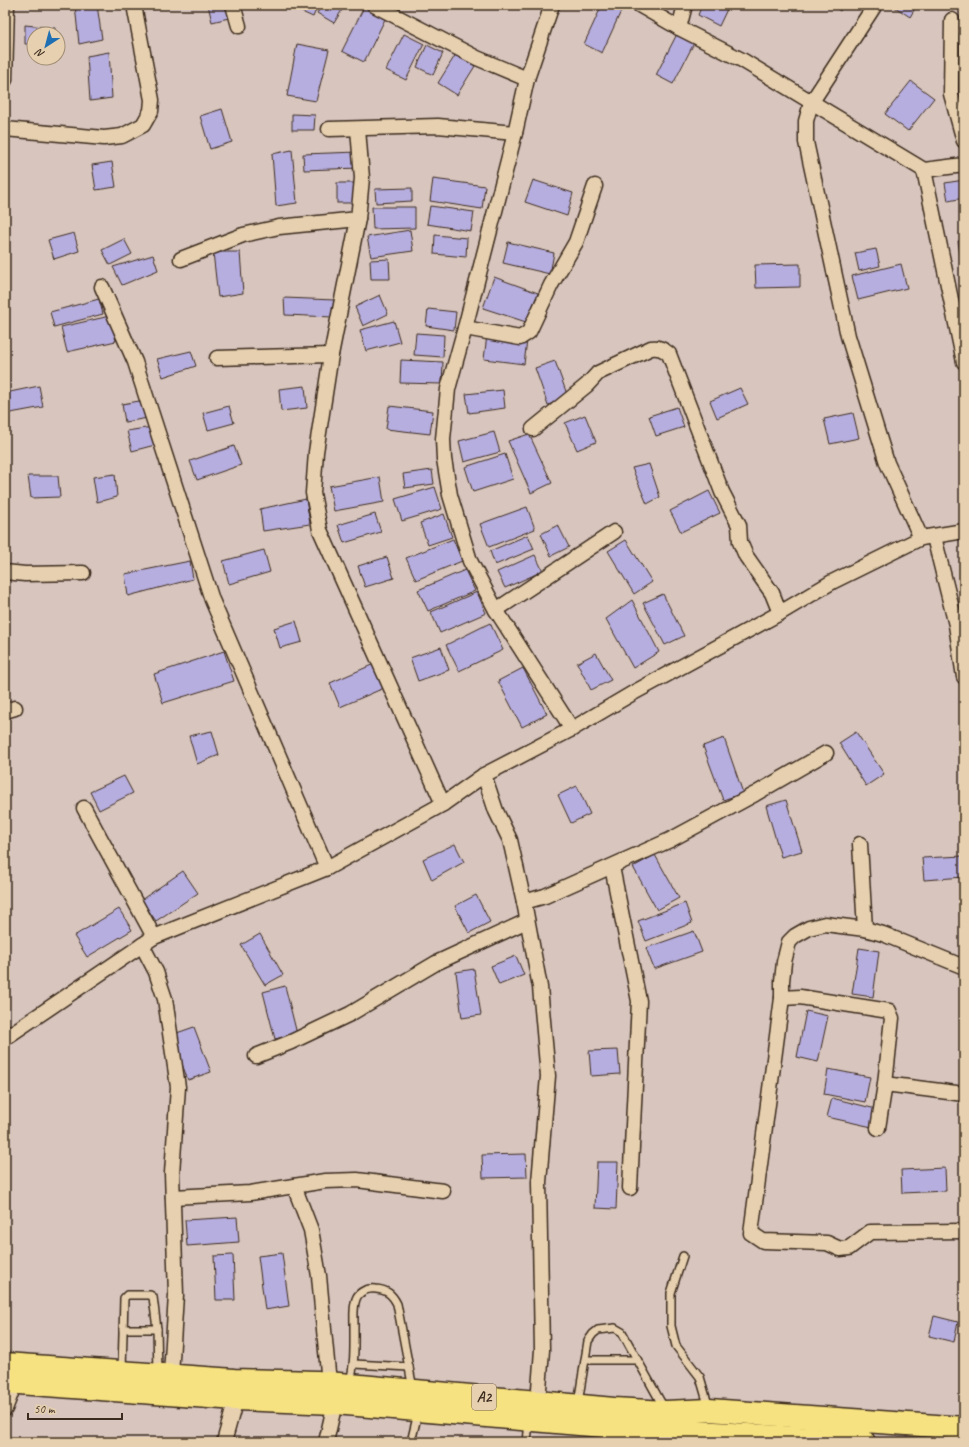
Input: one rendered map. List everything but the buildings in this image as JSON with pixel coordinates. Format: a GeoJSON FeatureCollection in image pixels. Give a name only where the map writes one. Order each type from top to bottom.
{"type":"FeatureCollection","features":[{"type":"Feature","properties":{"kind":"highway","name":"A2"},"geometry":{"type":"LineString","coordinates":[[5,1364],[234,1380],[317,1382],[338,1390],[416,1401],[534,1411],[575,1406],[666,1412],[710,1410],[964,1428]]}},
{"type":"Feature","properties":{"kind":"highway","name":"A2"},"geometry":{"type":"LineString","coordinates":[[10,1383],[236,1399],[338,1390]]}},
{"type":"Feature","properties":{"kind":"highway","name":"A2"},"geometry":{"type":"LineString","coordinates":[[534,1411],[614,1435],[864,1442]]}},
{"type":"Feature","properties":{"kind":"street"},"geometry":{"type":"LineString","coordinates":[[5,80],[7,5]]}},
{"type":"Feature","properties":{"kind":"street"},"geometry":{"type":"LineString","coordinates":[[5,129],[104,138],[122,136],[144,125],[151,112],[152,100],[134,5]]}},
{"type":"Feature","properties":{"kind":"street"},"geometry":{"type":"LineString","coordinates":[[233,5],[239,26]]}},
{"type":"Feature","properties":{"kind":"street"},"geometry":{"type":"LineString","coordinates":[[374,5],[477,58],[527,79]]}},
{"type":"Feature","properties":{"kind":"street"},"geometry":{"type":"LineString","coordinates":[[552,5],[527,79],[515,133],[448,388],[443,439],[444,460],[450,495],[470,561],[496,610],[572,729]]}},
{"type":"Feature","properties":{"kind":"street"},"geometry":{"type":"LineString","coordinates":[[638,5],[742,60],[924,170],[964,165]]}},
{"type":"Feature","properties":{"kind":"street"},"geometry":{"type":"LineString","coordinates":[[679,28],[685,5]]}},
{"type":"Feature","properties":{"kind":"street"},"geometry":{"type":"LineString","coordinates":[[875,5],[811,103],[806,121],[806,142],[848,336],[887,463],[927,537],[956,625],[964,677]]}},
{"type":"Feature","properties":{"kind":"street"},"geometry":{"type":"LineString","coordinates":[[952,20],[951,94],[964,141]]}},
{"type":"Feature","properties":{"kind":"street"},"geometry":{"type":"LineString","coordinates":[[329,129],[438,126],[515,133]]}},
{"type":"Feature","properties":{"kind":"street"},"geometry":{"type":"LineString","coordinates":[[358,129],[362,178],[358,219],[331,356],[315,466],[313,493],[320,530],[443,804]]}},
{"type":"Feature","properties":{"kind":"street"},"geometry":{"type":"LineString","coordinates":[[924,170],[964,362]]}},
{"type":"Feature","properties":{"kind":"street"},"geometry":{"type":"LineString","coordinates":[[465,328],[520,338],[529,332],[551,284],[576,242],[595,186]]}},
{"type":"Feature","properties":{"kind":"street"},"geometry":{"type":"LineString","coordinates":[[181,259],[243,235],[278,227],[358,219]]}},
{"type":"Feature","properties":{"kind":"street"},"geometry":{"type":"LineString","coordinates":[[102,286],[135,362],[212,600],[327,868]]}},
{"type":"Feature","properties":{"kind":"street"},"geometry":{"type":"LineString","coordinates":[[533,429],[587,385],[598,373],[651,348],[657,347],[664,349],[669,354],[722,492],[739,525],[740,542],[746,556],[772,593],[780,613]]}},
{"type":"Feature","properties":{"kind":"street"},"geometry":{"type":"LineString","coordinates":[[217,358],[331,356]]}},
{"type":"Feature","properties":{"kind":"street"},"geometry":{"type":"LineString","coordinates":[[5,1038],[154,937],[327,868],[443,804],[484,776],[572,729],[780,613],[832,582],[927,537],[964,531]]}},
{"type":"Feature","properties":{"kind":"street"},"geometry":{"type":"LineString","coordinates":[[496,610],[614,532]]}},
{"type":"Feature","properties":{"kind":"street"},"geometry":{"type":"LineString","coordinates":[[5,572],[25,574],[83,573]]}},
{"type":"Feature","properties":{"kind":"street"},"geometry":{"type":"LineString","coordinates":[[524,902],[545,896],[670,840],[755,794],[826,753]]}},
{"type":"Feature","properties":{"kind":"street"},"geometry":{"type":"LineString","coordinates":[[484,776],[496,811],[510,840],[524,902],[540,987],[548,1076],[540,1182],[542,1350],[534,1411]]}},
{"type":"Feature","properties":{"kind":"street"},"geometry":{"type":"LineString","coordinates":[[84,808],[154,937]]}},
{"type":"Feature","properties":{"kind":"street"},"geometry":{"type":"LineString","coordinates":[[860,844],[865,929]]}},
{"type":"Feature","properties":{"kind":"street"},"geometry":{"type":"LineString","coordinates":[[612,867],[639,1002],[630,1188]]}},
{"type":"Feature","properties":{"kind":"street"},"geometry":{"type":"LineString","coordinates":[[256,1056],[291,1042],[350,1014],[436,963],[527,921]]}},
{"type":"Feature","properties":{"kind":"street"},"geometry":{"type":"LineString","coordinates":[[964,967],[883,934],[865,929],[825,924],[809,928],[795,936],[789,942],[786,949],[782,981],[782,998],[751,1233],[763,1241],[827,1243],[840,1249],[849,1248],[870,1232],[964,1231]]}},
{"type":"Feature","properties":{"kind":"street"},"geometry":{"type":"LineString","coordinates":[[142,945],[156,972],[165,999],[178,1087],[172,1172],[176,1295],[165,1375]]}},
{"type":"Feature","properties":{"kind":"street"},"geometry":{"type":"LineString","coordinates":[[782,998],[800,997],[889,1012],[892,1018],[885,1084],[878,1128]]}},
{"type":"Feature","properties":{"kind":"street"},"geometry":{"type":"LineString","coordinates":[[885,1084],[964,1094]]}},
{"type":"Feature","properties":{"kind":"street"},"geometry":{"type":"LineString","coordinates":[[173,1197],[250,1193],[324,1181],[357,1180],[443,1191]]}},
{"type":"Feature","properties":{"kind":"street"},"geometry":{"type":"LineString","coordinates":[[294,1186],[313,1238],[338,1390],[326,1442]]}},
{"type":"Feature","properties":{"kind":"street"},"geometry":{"type":"LineString","coordinates":[[5,1408],[10,1383]]}},
{"type":"Feature","properties":{"kind":"street"},"geometry":{"type":"LineString","coordinates":[[224,1442],[236,1399]]}},
{"type":"Feature","properties":{"kind":"lane"},"geometry":{"type":"LineString","coordinates":[[683,1256],[671,1293],[671,1326],[676,1346],[700,1377],[710,1410]]}},
{"type":"Feature","properties":{"kind":"lane"},"geometry":{"type":"LineString","coordinates":[[338,1390],[354,1364],[354,1310],[356,1299],[362,1291],[374,1288],[385,1290],[393,1296],[398,1304],[416,1401],[411,1442]]}},
{"type":"Feature","properties":{"kind":"lane"},"geometry":{"type":"LineString","coordinates":[[122,1372],[124,1298],[127,1295],[150,1295],[153,1297],[165,1375]]}},
{"type":"Feature","properties":{"kind":"lane"},"geometry":{"type":"LineString","coordinates":[[123,1328],[157,1329]]}},
{"type":"Feature","properties":{"kind":"lane"},"geometry":{"type":"LineString","coordinates":[[575,1406],[579,1397],[588,1341],[598,1330],[615,1328],[625,1335],[666,1412]]}},
{"type":"Feature","properties":{"kind":"lane"},"geometry":{"type":"LineString","coordinates":[[585,1360],[637,1360]]}},
{"type":"Feature","properties":{"kind":"lane"},"geometry":{"type":"LineString","coordinates":[[354,1364],[409,1367]]}},
{"type":"Feature","properties":{"kind":"lane"},"geometry":{"type":"LineString","coordinates":[[527,1442],[534,1411]]}}]}
